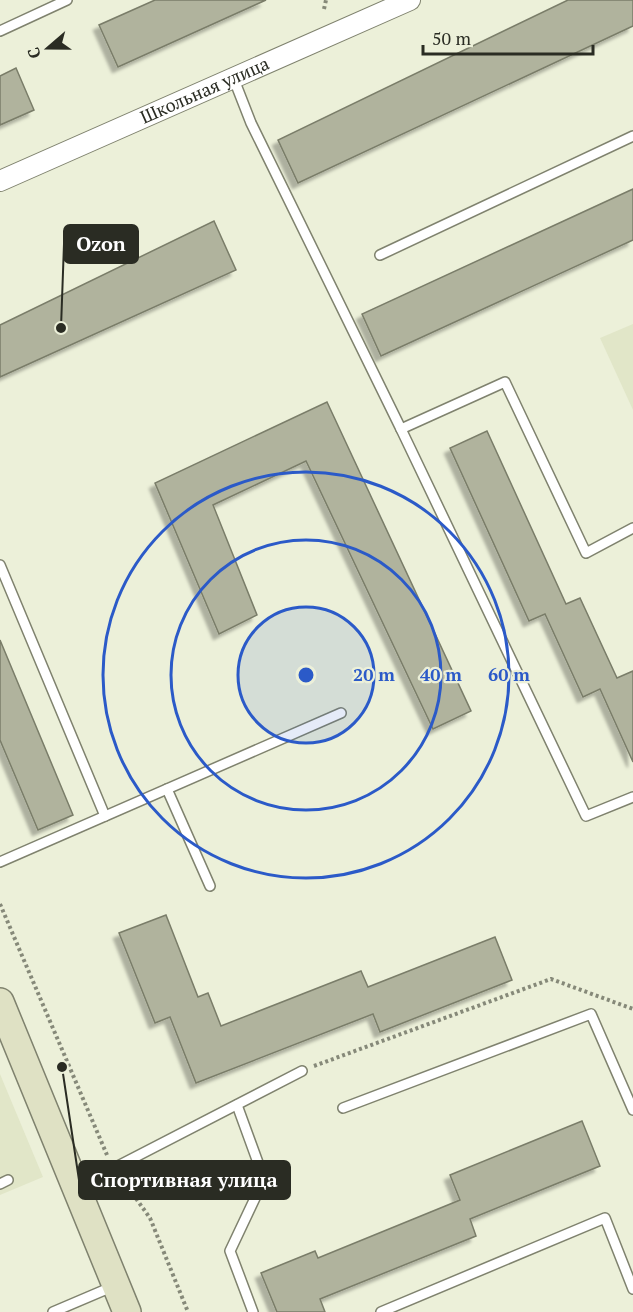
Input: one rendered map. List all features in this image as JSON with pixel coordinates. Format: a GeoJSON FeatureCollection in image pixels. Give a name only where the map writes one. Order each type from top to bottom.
{"type":"FeatureCollection","features":[{"type":"Feature","properties":{"kind":"street","name":"Школьная улица"},"geometry":{"type":"LineString","coordinates":[[0,181],[410,0]]}},
{"type":"Feature","properties":{"kind":"street"},"geometry":{"type":"LineString","coordinates":[[0,1002],[127,1312]]}},
{"type":"Feature","properties":{"kind":"lane"},"geometry":{"type":"LineString","coordinates":[[0,31],[68,0]]}},
{"type":"Feature","properties":{"kind":"lane"},"geometry":{"type":"LineString","coordinates":[[233,77],[251,123],[401,429],[586,816],[633,797]]}},
{"type":"Feature","properties":{"kind":"lane"},"geometry":{"type":"LineString","coordinates":[[380,255],[633,136]]}},
{"type":"Feature","properties":{"kind":"lane"},"geometry":{"type":"LineString","coordinates":[[401,429],[506,382],[586,553],[633,528]]}},
{"type":"Feature","properties":{"kind":"lane"},"geometry":{"type":"LineString","coordinates":[[0,565],[105,816]]}},
{"type":"Feature","properties":{"kind":"lane"},"geometry":{"type":"LineString","coordinates":[[0,862],[341,713]]}},
{"type":"Feature","properties":{"kind":"lane"},"geometry":{"type":"LineString","coordinates":[[167,789],[210,886]]}},
{"type":"Feature","properties":{"kind":"lane"},"geometry":{"type":"LineString","coordinates":[[343,1108],[591,1014],[633,1110]]}},
{"type":"Feature","properties":{"kind":"lane"},"geometry":{"type":"LineString","coordinates":[[75,1186],[302,1071]]}},
{"type":"Feature","properties":{"kind":"lane"},"geometry":{"type":"LineString","coordinates":[[237,1105],[264,1179],[230,1251],[253,1312]]}},
{"type":"Feature","properties":{"kind":"lane"},"geometry":{"type":"LineString","coordinates":[[381,1312],[605,1218],[633,1289]]}},
{"type":"Feature","properties":{"kind":"lane"},"geometry":{"type":"LineString","coordinates":[[53,1312],[116,1285]]}},
{"type":"Feature","properties":{"kind":"path"},"geometry":{"type":"LineString","coordinates":[[324,9],[326,0]]}},
{"type":"Feature","properties":{"kind":"path"},"geometry":{"type":"LineString","coordinates":[[0,904],[102,1148],[150,1218],[188,1312]]}},
{"type":"Feature","properties":{"kind":"path"},"geometry":{"type":"LineString","coordinates":[[302,1071],[551,979],[633,1009]]}},
{"type":"Feature","properties":{"kind":"shaded area"},"geometry":{"type":"Polygon","coordinates":[[[633,324],[633,410],[600,338],[633,324]]]}},
{"type":"Feature","properties":{"kind":"shaded area"},"geometry":{"type":"Polygon","coordinates":[[[0,1074],[43,1177],[0,1195],[0,1074]]]}},
{"type":"Feature","properties":{"kind":"building"},"geometry":{"type":"Polygon","coordinates":[[[155,0],[266,0],[118,67],[99,25],[155,0]]]}},
{"type":"Feature","properties":{"kind":"building"},"geometry":{"type":"Polygon","coordinates":[[[568,0],[633,0],[633,26],[298,183],[278,140],[568,0]]]}},
{"type":"Feature","properties":{"kind":"building"},"geometry":{"type":"Polygon","coordinates":[[[16,68],[34,110],[0,125],[0,76],[16,68]]]}},
{"type":"Feature","properties":{"kind":"building"},"geometry":{"type":"Polygon","coordinates":[[[633,189],[633,240],[381,356],[362,314],[633,189]]]}},
{"type":"Feature","properties":{"kind":"building"},"geometry":{"type":"Polygon","coordinates":[[[214,221],[236,270],[0,377],[0,325],[214,221]]]}},
{"type":"Feature","properties":{"kind":"building"},"geometry":{"type":"Polygon","coordinates":[[[327,402],[471,711],[433,729],[306,461],[213,505],[257,615],[219,634],[155,483],[327,402]]]}},
{"type":"Feature","properties":{"kind":"building"},"geometry":{"type":"Polygon","coordinates":[[[487,431],[566,604],[580,598],[617,678],[633,671],[633,762],[600,689],[583,697],[545,614],[529,621],[450,448],[487,431]]]}},
{"type":"Feature","properties":{"kind":"building"},"geometry":{"type":"Polygon","coordinates":[[[0,640],[73,815],[38,830],[0,740],[0,640]]]}},
{"type":"Feature","properties":{"kind":"building"},"geometry":{"type":"Polygon","coordinates":[[[166,915],[198,997],[208,993],[221,1026],[361,971],[368,987],[495,937],[512,980],[380,1032],[373,1014],[196,1083],[170,1017],[155,1023],[119,933],[166,915]]]}},
{"type":"Feature","properties":{"kind":"building"},"geometry":{"type":"Polygon","coordinates":[[[582,1121],[600,1166],[470,1219],[476,1236],[320,1299],[325,1312],[277,1312],[261,1273],[315,1251],[318,1258],[460,1200],[450,1175],[582,1121]]]}},
{"type":"Feature","properties":{"kind":"place","name":"Ozon"},"geometry":{"type":"Point","coordinates":[61,328]}},
{"type":"Feature","properties":{"kind":"place","name":"Спортивная улица"},"geometry":{"type":"Point","coordinates":[62,1067]}}]}
